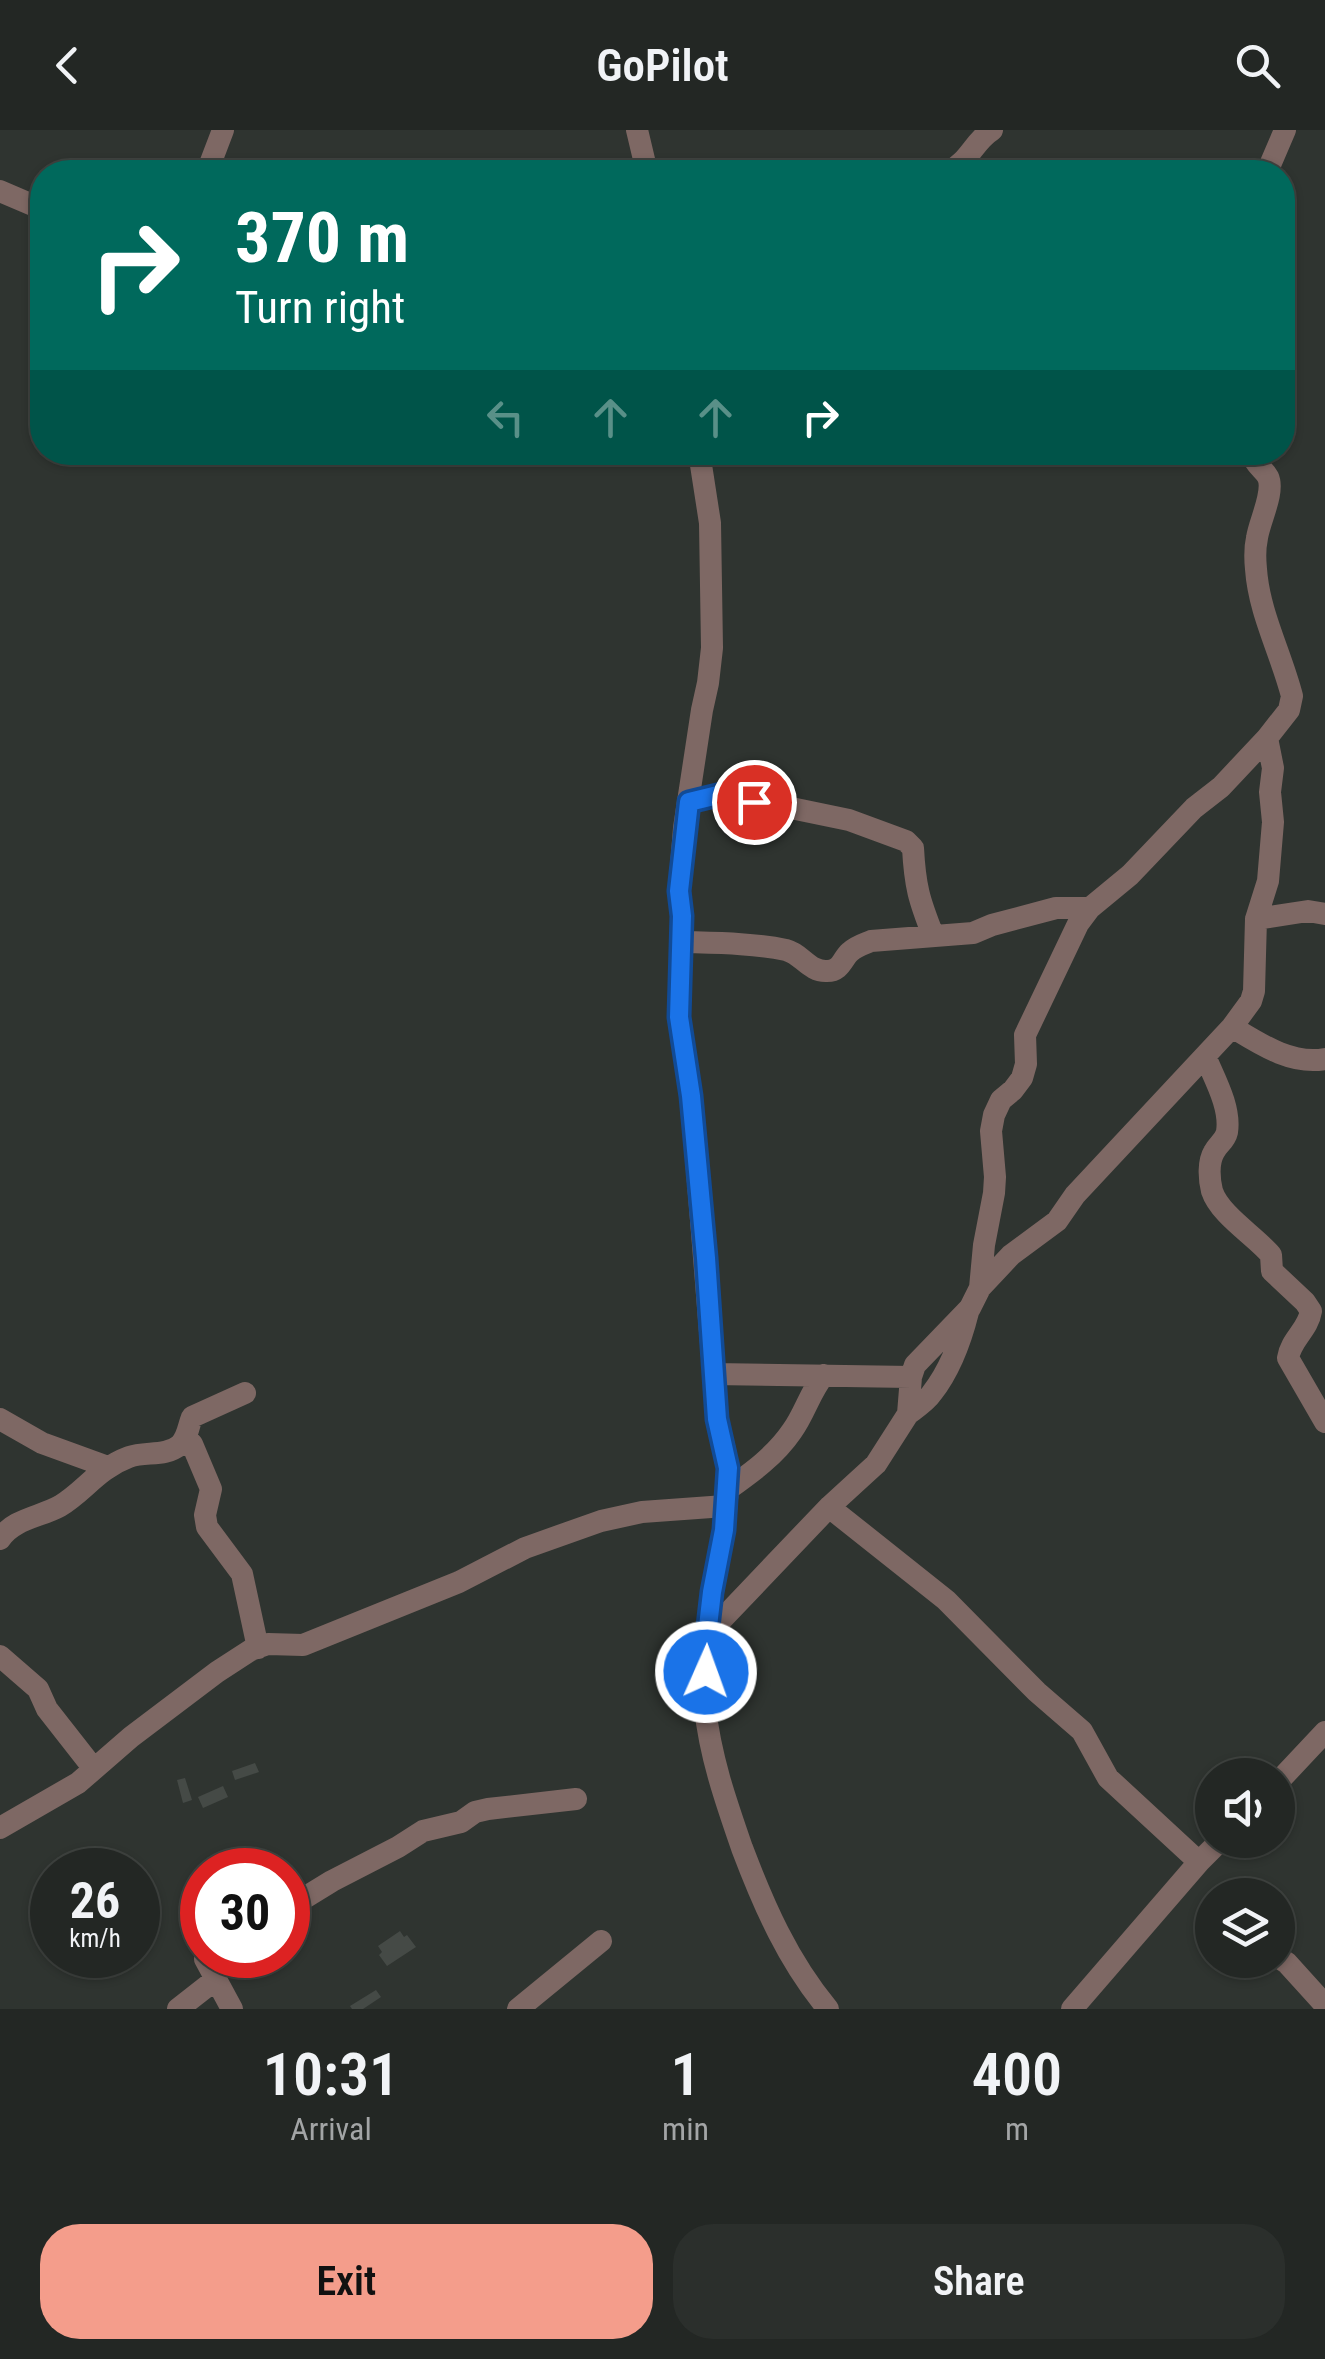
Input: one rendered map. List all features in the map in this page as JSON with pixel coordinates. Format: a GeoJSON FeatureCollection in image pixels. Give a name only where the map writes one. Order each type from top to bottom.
{"type":"FeatureCollection","features":[{"type":"Feature","properties":{"kind":"street"},"geometry":{"type":"LineString","coordinates":[[212,160],[223,130]]}},
{"type":"Feature","properties":{"kind":"street"},"geometry":{"type":"LineString","coordinates":[[636,130],[644,160]]}},
{"type":"Feature","properties":{"kind":"street"},"geometry":{"type":"LineString","coordinates":[[964,160],[992,130]]}},
{"type":"Feature","properties":{"kind":"street"},"geometry":{"type":"LineString","coordinates":[[1272,160],[1285,130]]}},
{"type":"Feature","properties":{"kind":"street"},"geometry":{"type":"LineString","coordinates":[[0,192],[30,205]]}},
{"type":"Feature","properties":{"kind":"street"},"geometry":{"type":"LineString","coordinates":[[701,465],[710,523],[712,648],[679,891],[679,1017],[691,1096],[717,1419],[728,1468],[707,1635],[704,1702],[719,1779],[760,1894],[788,1954],[828,2009]]}},
{"type":"Feature","properties":{"kind":"street"},"geometry":{"type":"LineString","coordinates":[[707,1635],[829,1507],[876,1464],[908,1414],[931,1396],[944,1374],[975,1298],[994,1193],[990,1131],[994,1114],[1001,1100],[1022,1078],[1026,1064],[1025,1035],[1078,924],[1090,908],[1130,875],[1194,808],[1221,786],[1289,710],[1292,696],[1258,586],[1257,538],[1269,480],[1257,465]]}},
{"type":"Feature","properties":{"kind":"street"},"geometry":{"type":"LineString","coordinates":[[908,1414],[915,1365],[1010,1254],[1057,1221],[1096,1171],[1158,1109],[1252,1001],[1256,919],[1271,865],[1273,768],[1267,738]]}},
{"type":"Feature","properties":{"kind":"street"},"geometry":{"type":"LineString","coordinates":[[689,802],[722,794],[849,820],[906,841],[913,848],[918,898],[933,935]]}},
{"type":"Feature","properties":{"kind":"street"},"geometry":{"type":"LineString","coordinates":[[682,942],[773,948],[792,952],[812,968],[831,971],[840,967],[856,947],[872,941],[973,933],[1056,908],[1090,908]]}},
{"type":"Feature","properties":{"kind":"street"},"geometry":{"type":"LineString","coordinates":[[1256,919],[1308,911],[1325,914]]}},
{"type":"Feature","properties":{"kind":"street"},"geometry":{"type":"LineString","coordinates":[[1232,1028],[1280,1054],[1315,1061],[1325,1059]]}},
{"type":"Feature","properties":{"kind":"street"},"geometry":{"type":"LineString","coordinates":[[1205,1056],[1224,1102],[1227,1122],[1226,1136],[1213,1152],[1212,1190],[1218,1202],[1271,1256],[1272,1271],[1311,1310],[1288,1358],[1325,1422]]}},
{"type":"Feature","properties":{"kind":"street"},"geometry":{"type":"LineString","coordinates":[[713,1374],[911,1378]]}},
{"type":"Feature","properties":{"kind":"street"},"geometry":{"type":"LineString","coordinates":[[0,1828],[78,1783],[217,1672],[258,1648],[268,1644],[303,1645],[430,1595],[525,1548],[600,1521],[726,1498],[791,1434],[813,1388],[824,1375]]}},
{"type":"Feature","properties":{"kind":"street"},"geometry":{"type":"LineString","coordinates":[[0,1539],[4,1532],[66,1502],[108,1466],[138,1454],[177,1448],[186,1438],[192,1417],[245,1393]]}},
{"type":"Feature","properties":{"kind":"street"},"geometry":{"type":"LineString","coordinates":[[0,1419],[24,1434],[108,1466]]}},
{"type":"Feature","properties":{"kind":"street"},"geometry":{"type":"LineString","coordinates":[[186,1438],[212,1490],[207,1527],[242,1574],[258,1648]]}},
{"type":"Feature","properties":{"kind":"street"},"geometry":{"type":"LineString","coordinates":[[82,1458],[86,1484]]}},
{"type":"Feature","properties":{"kind":"street"},"geometry":{"type":"LineString","coordinates":[[829,1507],[946,1600],[1037,1692],[1082,1731],[1108,1778],[1199,1862]]}},
{"type":"Feature","properties":{"kind":"street"},"geometry":{"type":"LineString","coordinates":[[0,1656],[38,1688],[47,1709],[94,1769]]}},
{"type":"Feature","properties":{"kind":"street"},"geometry":{"type":"LineString","coordinates":[[1295,1764],[1325,1732]]}},
{"type":"Feature","properties":{"kind":"street"},"geometry":{"type":"LineString","coordinates":[[310,1894],[424,1830],[461,1822],[488,1809],[576,1799]]}},
{"type":"Feature","properties":{"kind":"street"},"geometry":{"type":"LineString","coordinates":[[1072,2009],[1203,1858]]}},
{"type":"Feature","properties":{"kind":"street"},"geometry":{"type":"LineString","coordinates":[[518,2009],[601,1940]]}},
{"type":"Feature","properties":{"kind":"street"},"geometry":{"type":"LineString","coordinates":[[1295,1972],[1322,2004]]}},
{"type":"Feature","properties":{"kind":"street"},"geometry":{"type":"LineString","coordinates":[[178,2009],[215,1980],[232,2009]]}},
{"type":"Feature","properties":{"kind":"building"},"geometry":{"type":"Polygon","coordinates":[[[255,1763],[259,1772],[235,1780],[232,1771],[255,1763]]]}},
{"type":"Feature","properties":{"kind":"building"},"geometry":{"type":"Polygon","coordinates":[[[185,1778],[192,1800],[183,1803],[177,1780],[185,1778]]]}},
{"type":"Feature","properties":{"kind":"building"},"geometry":{"type":"Polygon","coordinates":[[[223,1786],[228,1797],[203,1808],[198,1797],[223,1786]]]}},
{"type":"Feature","properties":{"kind":"building"},"geometry":{"type":"Polygon","coordinates":[[[400,1931],[416,1947],[387,1966],[378,1946],[400,1931]]]}},
{"type":"Feature","properties":{"kind":"building"},"geometry":{"type":"Polygon","coordinates":[[[376,1990],[381,1997],[363,2009],[352,2009],[350,2006],[376,1990]]]}},
{"type":"Feature","properties":{"kind":"route"},"geometry":{"type":"LineString","coordinates":[[706,1672],[728,1468],[717,1419],[691,1096],[679,1017],[679,891],[689,802],[722,794],[754,802]]}}]}
